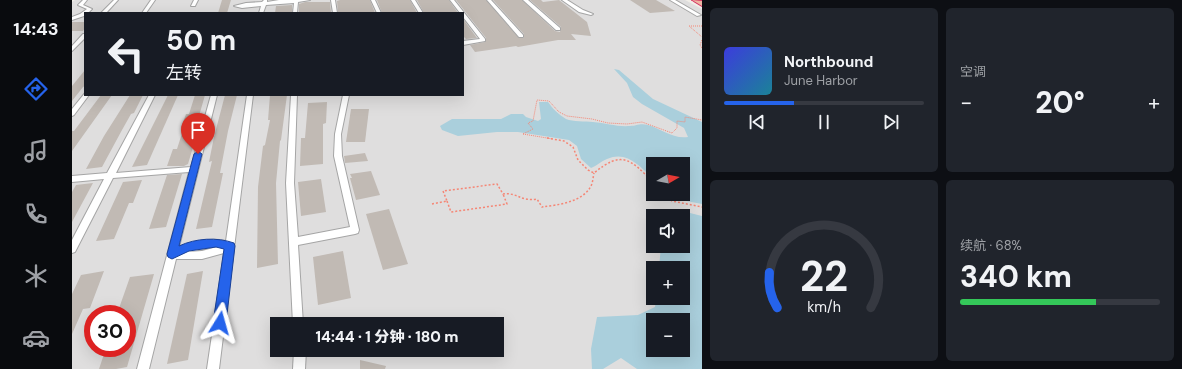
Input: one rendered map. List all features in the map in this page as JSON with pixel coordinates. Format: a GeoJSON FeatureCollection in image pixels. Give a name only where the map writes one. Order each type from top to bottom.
{"type":"FeatureCollection","features":[{"type":"Feature","properties":{"kind":"highway"},"geometry":{"type":"LineString","coordinates":[[695,0],[702,4]]}},
{"type":"Feature","properties":{"kind":"street"},"geometry":{"type":"LineString","coordinates":[[85,0],[80,5],[90,9],[86,12]]}},
{"type":"Feature","properties":{"kind":"street"},"geometry":{"type":"LineString","coordinates":[[104,12],[116,0]]}},
{"type":"Feature","properties":{"kind":"street"},"geometry":{"type":"LineString","coordinates":[[145,12],[153,0]]}},
{"type":"Feature","properties":{"kind":"street"},"geometry":{"type":"LineString","coordinates":[[193,5],[196,0]]}},
{"type":"Feature","properties":{"kind":"street"},"geometry":{"type":"LineString","coordinates":[[234,12],[238,0]]}},
{"type":"Feature","properties":{"kind":"street"},"geometry":{"type":"LineString","coordinates":[[236,6],[287,0]]}},
{"type":"Feature","properties":{"kind":"street"},"geometry":{"type":"LineString","coordinates":[[265,2],[308,0]]}},
{"type":"Feature","properties":{"kind":"street"},"geometry":{"type":"LineString","coordinates":[[333,0],[335,12]]}},
{"type":"Feature","properties":{"kind":"street"},"geometry":{"type":"LineString","coordinates":[[374,0],[379,12]]}},
{"type":"Feature","properties":{"kind":"street"},"geometry":{"type":"LineString","coordinates":[[413,0],[420,12]]}},
{"type":"Feature","properties":{"kind":"street"},"geometry":{"type":"LineString","coordinates":[[452,0],[461,12]]}},
{"type":"Feature","properties":{"kind":"street"},"geometry":{"type":"LineString","coordinates":[[489,0],[521,36]]}},
{"type":"Feature","properties":{"kind":"street"},"geometry":{"type":"LineString","coordinates":[[525,0],[558,29]]}},
{"type":"Feature","properties":{"kind":"street"},"geometry":{"type":"LineString","coordinates":[[564,0],[581,11],[591,14]]}},
{"type":"Feature","properties":{"kind":"street"},"geometry":{"type":"LineString","coordinates":[[672,0],[699,15]]}},
{"type":"Feature","properties":{"kind":"street"},"geometry":{"type":"LineString","coordinates":[[295,12],[296,1]]}},
{"type":"Feature","properties":{"kind":"street"},"geometry":{"type":"LineString","coordinates":[[261,12],[265,2]]}},
{"type":"Feature","properties":{"kind":"street"},"geometry":{"type":"LineString","coordinates":[[72,19],[84,14]]}},
{"type":"Feature","properties":{"kind":"street"},"geometry":{"type":"LineString","coordinates":[[464,16],[483,40],[464,43]]}},
{"type":"Feature","properties":{"kind":"street"},"geometry":{"type":"LineString","coordinates":[[72,49],[84,36]]}},
{"type":"Feature","properties":{"kind":"street"},"geometry":{"type":"LineString","coordinates":[[72,114],[85,96]]}},
{"type":"Feature","properties":{"kind":"street"},"geometry":{"type":"LineString","coordinates":[[72,249],[151,96]]}},
{"type":"Feature","properties":{"kind":"street"},"geometry":{"type":"LineString","coordinates":[[143,369],[214,96]]}},
{"type":"Feature","properties":{"kind":"street"},"geometry":{"type":"LineString","coordinates":[[213,369],[250,96]]}},
{"type":"Feature","properties":{"kind":"street"},"geometry":{"type":"LineString","coordinates":[[294,96],[290,183],[298,317]]}},
{"type":"Feature","properties":{"kind":"street"},"geometry":{"type":"LineString","coordinates":[[294,242],[355,230],[338,156],[338,134],[346,96]]}},
{"type":"Feature","properties":{"kind":"street"},"geometry":{"type":"LineString","coordinates":[[72,180],[194,169]]}},
{"type":"Feature","properties":{"kind":"street"},"geometry":{"type":"LineString","coordinates":[[172,254],[188,246],[216,243],[230,246]]}},
{"type":"Feature","properties":{"kind":"street"},"geometry":{"type":"LineString","coordinates":[[299,369],[300,357]]}},
{"type":"Feature","properties":{"kind":"path"},"geometry":{"type":"LineString","coordinates":[[702,26],[690,26],[702,36]]}},
{"type":"Feature","properties":{"kind":"path"},"geometry":{"type":"LineString","coordinates":[[702,40],[700,45],[702,48]]}},
{"type":"Feature","properties":{"kind":"path"},"geometry":{"type":"LineString","coordinates":[[594,173],[588,170],[578,160],[573,147],[564,141],[523,134],[533,128],[528,123],[534,121],[537,100],[549,101],[558,112],[567,116],[592,119],[608,124],[642,122],[672,133],[677,128],[677,121],[685,122],[685,117],[702,120]]}},
{"type":"Feature","properties":{"kind":"path"},"geometry":{"type":"LineString","coordinates":[[503,194],[510,193],[528,201],[537,199],[542,207],[560,205],[581,197],[591,187],[594,173],[611,160],[623,159],[636,164],[646,175]]}},
{"type":"Feature","properties":{"kind":"path"},"geometry":{"type":"LineString","coordinates":[[497,184],[507,204],[451,212],[447,201],[443,191],[497,184]]}},
{"type":"Feature","properties":{"kind":"path"},"geometry":{"type":"LineString","coordinates":[[432,204],[447,201]]}},
{"type":"Feature","properties":{"kind":"path"},"geometry":{"type":"LineString","coordinates":[[672,201],[702,207]]}},
{"type":"Feature","properties":{"kind":"shaded area"},"geometry":{"type":"Polygon","coordinates":[[[75,0],[685,0],[702,9],[702,369],[72,369],[72,2],[75,0]]]}},
{"type":"Feature","properties":{"kind":"water"},"geometry":{"type":"Polygon","coordinates":[[[614,69],[619,70],[653,99],[702,122],[702,204],[686,201],[690,201],[690,157],[646,157],[646,172],[633,161],[621,157],[607,159],[591,168],[581,159],[577,146],[569,140],[518,132],[497,132],[458,136],[442,130],[440,126],[452,119],[501,119],[511,114],[523,114],[526,117],[538,121],[541,119],[539,102],[548,102],[558,113],[569,120],[598,122],[621,126],[645,124],[677,137],[688,137],[684,128],[642,104],[633,97],[627,83],[614,69]]]}},
{"type":"Feature","properties":{"kind":"water"},"geometry":{"type":"Polygon","coordinates":[[[690,213],[702,216],[702,369],[637,369],[621,358],[603,369],[592,369],[591,349],[597,317],[638,315],[655,307],[655,305],[690,305],[690,261],[660,261],[660,253],[690,253],[690,213]]]}},
{"type":"Feature","properties":{"kind":"building"},"geometry":{"type":"Polygon","coordinates":[[[222,0],[231,0],[227,12],[218,12],[222,0]]]}},
{"type":"Feature","properties":{"kind":"building"},"geometry":{"type":"Polygon","coordinates":[[[370,0],[375,12],[338,12],[337,1],[370,0]]]}},
{"type":"Feature","properties":{"kind":"building"},"geometry":{"type":"Polygon","coordinates":[[[377,0],[410,0],[416,12],[382,12],[377,0]]]}},
{"type":"Feature","properties":{"kind":"building"},"geometry":{"type":"Polygon","coordinates":[[[417,0],[449,0],[457,12],[423,12],[417,0]]]}},
{"type":"Feature","properties":{"kind":"building"},"geometry":{"type":"Polygon","coordinates":[[[456,0],[486,0],[519,38],[524,38],[524,34],[493,0],[522,0],[555,31],[560,32],[561,27],[530,0],[541,0],[543,2],[559,0],[587,22],[591,36],[571,34],[576,40],[558,40],[518,47],[516,46],[475,52],[470,45],[485,42],[486,38],[456,0]]]}},
{"type":"Feature","properties":{"kind":"building"},"geometry":{"type":"Polygon","coordinates":[[[630,0],[656,0],[675,11],[650,13],[630,0]]]}},
{"type":"Feature","properties":{"kind":"building"},"geometry":{"type":"Polygon","coordinates":[[[305,2],[330,2],[331,12],[299,12],[299,4],[305,2]]]}},
{"type":"Feature","properties":{"kind":"building"},"geometry":{"type":"Polygon","coordinates":[[[292,5],[292,12],[275,12],[276,6],[292,5]]]}},
{"type":"Feature","properties":{"kind":"building"},"geometry":{"type":"Polygon","coordinates":[[[464,20],[477,38],[466,39],[464,37],[464,20]]]}},
{"type":"Feature","properties":{"kind":"building"},"geometry":{"type":"Polygon","coordinates":[[[72,22],[84,22],[83,31],[72,31],[72,22]]]}},
{"type":"Feature","properties":{"kind":"building"},"geometry":{"type":"Polygon","coordinates":[[[84,71],[84,86],[72,101],[72,86],[84,71]]]}},
{"type":"Feature","properties":{"kind":"building"},"geometry":{"type":"Polygon","coordinates":[[[100,96],[111,96],[72,151],[72,131],[74,131],[100,96]]]}},
{"type":"Feature","properties":{"kind":"building"},"geometry":{"type":"Polygon","coordinates":[[[129,96],[142,96],[102,167],[86,169],[104,136],[129,96]]]}},
{"type":"Feature","properties":{"kind":"building"},"geometry":{"type":"Polygon","coordinates":[[[168,96],[178,96],[147,165],[132,167],[168,96]]]}},
{"type":"Feature","properties":{"kind":"building"},"geometry":{"type":"Polygon","coordinates":[[[195,96],[205,96],[195,130],[191,147],[193,147],[188,164],[184,166],[167,166],[173,149],[177,149],[184,127],[181,128],[186,114],[189,114],[195,96]]]}},
{"type":"Feature","properties":{"kind":"building"},"geometry":{"type":"Polygon","coordinates":[[[225,96],[237,96],[220,173],[223,173],[212,227],[196,229],[212,161],[209,162],[225,96]]]}},
{"type":"Feature","properties":{"kind":"building"},"geometry":{"type":"Polygon","coordinates":[[[270,96],[287,96],[280,141],[276,183],[278,264],[257,268],[258,187],[263,146],[265,145],[270,120],[268,120],[270,96]]]}},
{"type":"Feature","properties":{"kind":"building"},"geometry":{"type":"Polygon","coordinates":[[[327,102],[326,123],[323,124],[323,164],[300,166],[301,138],[305,138],[308,103],[327,102]]]}},
{"type":"Feature","properties":{"kind":"building"},"geometry":{"type":"Polygon","coordinates":[[[351,109],[369,109],[365,142],[346,142],[351,109]]]}},
{"type":"Feature","properties":{"kind":"building"},"geometry":{"type":"Polygon","coordinates":[[[365,153],[368,161],[345,163],[344,156],[365,153]]]}},
{"type":"Feature","properties":{"kind":"building"},"geometry":{"type":"Polygon","coordinates":[[[371,171],[380,195],[356,200],[350,174],[371,171]]]}},
{"type":"Feature","properties":{"kind":"building"},"geometry":{"type":"Polygon","coordinates":[[[182,174],[166,227],[149,229],[167,175],[182,174]]]}},
{"type":"Feature","properties":{"kind":"building"},"geometry":{"type":"Polygon","coordinates":[[[321,179],[326,212],[301,216],[298,182],[321,179]]]}},
{"type":"Feature","properties":{"kind":"building"},"geometry":{"type":"Polygon","coordinates":[[[142,180],[133,203],[129,203],[114,239],[96,241],[123,182],[142,180]]]}},
{"type":"Feature","properties":{"kind":"building"},"geometry":{"type":"Polygon","coordinates":[[[93,183],[72,222],[72,192],[76,185],[93,183]]]}},
{"type":"Feature","properties":{"kind":"building"},"geometry":{"type":"Polygon","coordinates":[[[389,209],[408,264],[383,270],[366,214],[389,209]]]}},
{"type":"Feature","properties":{"kind":"building"},"geometry":{"type":"Polygon","coordinates":[[[343,251],[351,298],[318,305],[313,257],[343,251]]]}},
{"type":"Feature","properties":{"kind":"building"},"geometry":{"type":"Polygon","coordinates":[[[104,271],[91,305],[84,305],[84,309],[72,334],[72,294],[81,275],[104,271]]]}},
{"type":"Feature","properties":{"kind":"building"},"geometry":{"type":"Polygon","coordinates":[[[203,271],[188,360],[167,364],[187,274],[203,271]]]}},
{"type":"Feature","properties":{"kind":"building"},"geometry":{"type":"Polygon","coordinates":[[[154,274],[136,336],[136,305],[120,305],[130,277],[154,274]]]}},
{"type":"Feature","properties":{"kind":"building"},"geometry":{"type":"Polygon","coordinates":[[[103,357],[130,357],[127,367],[116,369],[99,369],[103,357]]]}},
{"type":"Feature","properties":{"kind":"building"},"geometry":{"type":"Polygon","coordinates":[[[360,360],[386,366],[385,369],[360,369],[360,360]]]}},
{"type":"Feature","properties":{"kind":"route"},"geometry":{"type":"LineString","coordinates":[[198,154],[172,254],[188,246],[216,243],[230,246],[220,323]]}}]}
